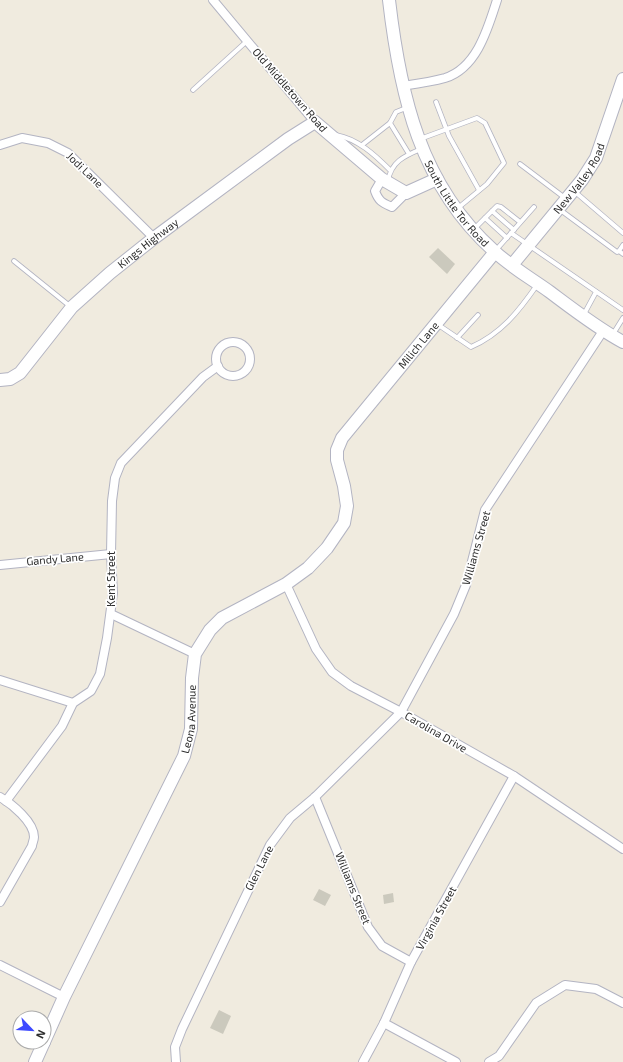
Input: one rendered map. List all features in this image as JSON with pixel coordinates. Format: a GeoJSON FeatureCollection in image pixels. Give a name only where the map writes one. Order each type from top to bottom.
{"type":"FeatureCollection","features":[{"type":"Feature","properties":{"kind":"street","name":"Old Middletown Road"},"geometry":{"type":"LineString","coordinates":[[213,0],[315,122],[327,134],[387,177],[406,193]]}},
{"type":"Feature","properties":{"kind":"street","name":"South Little Tor Road"},"geometry":{"type":"LineString","coordinates":[[389,0],[395,54],[408,107],[437,179],[456,210],[495,252],[583,316],[623,342]]}},
{"type":"Feature","properties":{"kind":"street"},"geometry":{"type":"LineString","coordinates":[[402,86],[446,77],[468,63],[486,31],[497,0]]}},
{"type":"Feature","properties":{"kind":"street","name":"New Valley Road"},"geometry":{"type":"LineString","coordinates":[[512,265],[582,180],[596,158],[623,80]]}},
{"type":"Feature","properties":{"kind":"street","name":"Kings Highway"},"geometry":{"type":"LineString","coordinates":[[0,380],[10,379],[24,369],[72,307],[154,238],[288,139],[315,122]]}},
{"type":"Feature","properties":{"kind":"street","name":"Jodi Lane"},"geometry":{"type":"LineString","coordinates":[[0,145],[22,138],[48,143],[68,153],[154,238]]}},
{"type":"Feature","properties":{"kind":"street"},"geometry":{"type":"LineString","coordinates":[[387,177],[375,191],[378,200],[392,206],[406,193],[437,179]]}},
{"type":"Feature","properties":{"kind":"street","name":"Milich Lane"},"geometry":{"type":"LineString","coordinates":[[342,438],[435,323],[495,252]]}},
{"type":"Feature","properties":{"kind":"street","name":"Williams Street"},"geometry":{"type":"LineString","coordinates":[[401,712],[454,614],[466,585],[485,510],[608,333]]}},
{"type":"Feature","properties":{"kind":"street"},"geometry":{"type":"LineString","coordinates":[[227,344],[240,344],[248,352],[250,357],[248,367],[239,375],[228,375],[223,373],[218,366],[216,357],[218,352],[227,344]]}},
{"type":"Feature","properties":{"kind":"street","name":"Kent Street"},"geometry":{"type":"LineString","coordinates":[[73,703],[91,691],[100,674],[111,614],[113,593],[111,554],[112,501],[115,478],[122,463],[203,377],[218,366]]}},
{"type":"Feature","properties":{"kind":"street","name":"Leona Avenue"},"geometry":{"type":"LineString","coordinates":[[52,1024],[184,756],[191,729],[192,678],[195,654],[210,630],[222,618],[286,584],[308,568],[328,548],[344,523],[347,506],[344,486],[337,460],[337,450],[342,438]]}},
{"type":"Feature","properties":{"kind":"street","name":"Gandy Lane"},"geometry":{"type":"LineString","coordinates":[[0,565],[111,554]]}},
{"type":"Feature","properties":{"kind":"street","name":"Carolina Drive"},"geometry":{"type":"LineString","coordinates":[[286,584],[316,649],[332,672],[351,686],[401,712],[514,776],[623,849]]}},
{"type":"Feature","properties":{"kind":"street"},"geometry":{"type":"LineString","coordinates":[[111,614],[195,654]]}},
{"type":"Feature","properties":{"kind":"street"},"geometry":{"type":"LineString","coordinates":[[0,680],[73,703],[62,726],[3,799],[26,820],[32,830],[34,838],[32,846],[0,902]]}},
{"type":"Feature","properties":{"kind":"street","name":"Glen Lane"},"geometry":{"type":"LineString","coordinates":[[176,1062],[175,1047],[182,1029],[270,845],[290,818],[315,796],[401,712]]}},
{"type":"Feature","properties":{"kind":"street","name":"Virginia Street"},"geometry":{"type":"LineString","coordinates":[[363,1062],[384,1023],[411,962],[514,776]]}},
{"type":"Feature","properties":{"kind":"street","name":"Williams Street"},"geometry":{"type":"LineString","coordinates":[[315,796],[368,926],[382,946],[411,962]]}},
{"type":"Feature","properties":{"kind":"street"},"geometry":{"type":"LineString","coordinates":[[0,965],[64,997]]}},
{"type":"Feature","properties":{"kind":"street"},"geometry":{"type":"LineString","coordinates":[[488,1062],[499,1056],[536,1003],[565,985],[596,989],[623,1003]]}},
{"type":"Feature","properties":{"kind":"street"},"geometry":{"type":"LineString","coordinates":[[384,1023],[456,1062]]}},
{"type":"Feature","properties":{"kind":"street","name":"Leona Avenue"},"geometry":{"type":"LineString","coordinates":[[35,1062],[40,1050]]}},
{"type":"Feature","properties":{"kind":"lane"},"geometry":{"type":"LineString","coordinates":[[193,90],[247,41]]}},
{"type":"Feature","properties":{"kind":"lane"},"geometry":{"type":"LineString","coordinates":[[436,102],[446,129],[479,190]]}},
{"type":"Feature","properties":{"kind":"lane"},"geometry":{"type":"LineString","coordinates":[[362,145],[390,123],[396,112],[408,107]]}},
{"type":"Feature","properties":{"kind":"lane"},"geometry":{"type":"LineString","coordinates":[[327,134],[343,136],[362,145],[387,177],[396,162],[422,144],[446,129],[477,118],[485,123],[504,163],[502,167],[479,190],[456,210]]}},
{"type":"Feature","properties":{"kind":"lane"},"geometry":{"type":"LineString","coordinates":[[390,123],[409,154]]}},
{"type":"Feature","properties":{"kind":"lane"},"geometry":{"type":"LineString","coordinates":[[520,164],[566,200],[617,252],[621,252],[623,245]]}},
{"type":"Feature","properties":{"kind":"lane"},"geometry":{"type":"LineString","coordinates":[[566,200],[623,233]]}},
{"type":"Feature","properties":{"kind":"lane"},"geometry":{"type":"LineString","coordinates":[[473,230],[484,218],[499,206],[520,222]]}},
{"type":"Feature","properties":{"kind":"lane"},"geometry":{"type":"LineString","coordinates":[[495,252],[534,207]]}},
{"type":"Feature","properties":{"kind":"lane"},"geometry":{"type":"LineString","coordinates":[[492,211],[529,245],[623,310]]}},
{"type":"Feature","properties":{"kind":"lane"},"geometry":{"type":"LineString","coordinates":[[484,218],[507,238]]}},
{"type":"Feature","properties":{"kind":"lane"},"geometry":{"type":"LineString","coordinates":[[14,260],[72,307]]}},
{"type":"Feature","properties":{"kind":"lane"},"geometry":{"type":"LineString","coordinates":[[435,323],[472,347],[481,343],[503,327],[522,306],[538,284]]}},
{"type":"Feature","properties":{"kind":"lane"},"geometry":{"type":"LineString","coordinates":[[583,316],[596,292]]}},
{"type":"Feature","properties":{"kind":"lane"},"geometry":{"type":"LineString","coordinates":[[457,338],[478,315]]}},
{"type":"Feature","properties":{"kind":"lane"},"geometry":{"type":"LineString","coordinates":[[608,333],[623,318]]}},
{"type":"Feature","properties":{"kind":"building"},"geometry":{"type":"Polygon","coordinates":[[[438,248],[455,264],[447,274],[429,257],[438,248]]]}},
{"type":"Feature","properties":{"kind":"building"},"geometry":{"type":"Polygon","coordinates":[[[319,889],[331,895],[325,906],[313,900],[319,889]]]}},
{"type":"Feature","properties":{"kind":"building"},"geometry":{"type":"Polygon","coordinates":[[[393,893],[394,902],[384,904],[383,895],[393,893]]]}},
{"type":"Feature","properties":{"kind":"building"},"geometry":{"type":"Polygon","coordinates":[[[219,1010],[231,1016],[223,1034],[210,1028],[219,1010]]]}}]}
